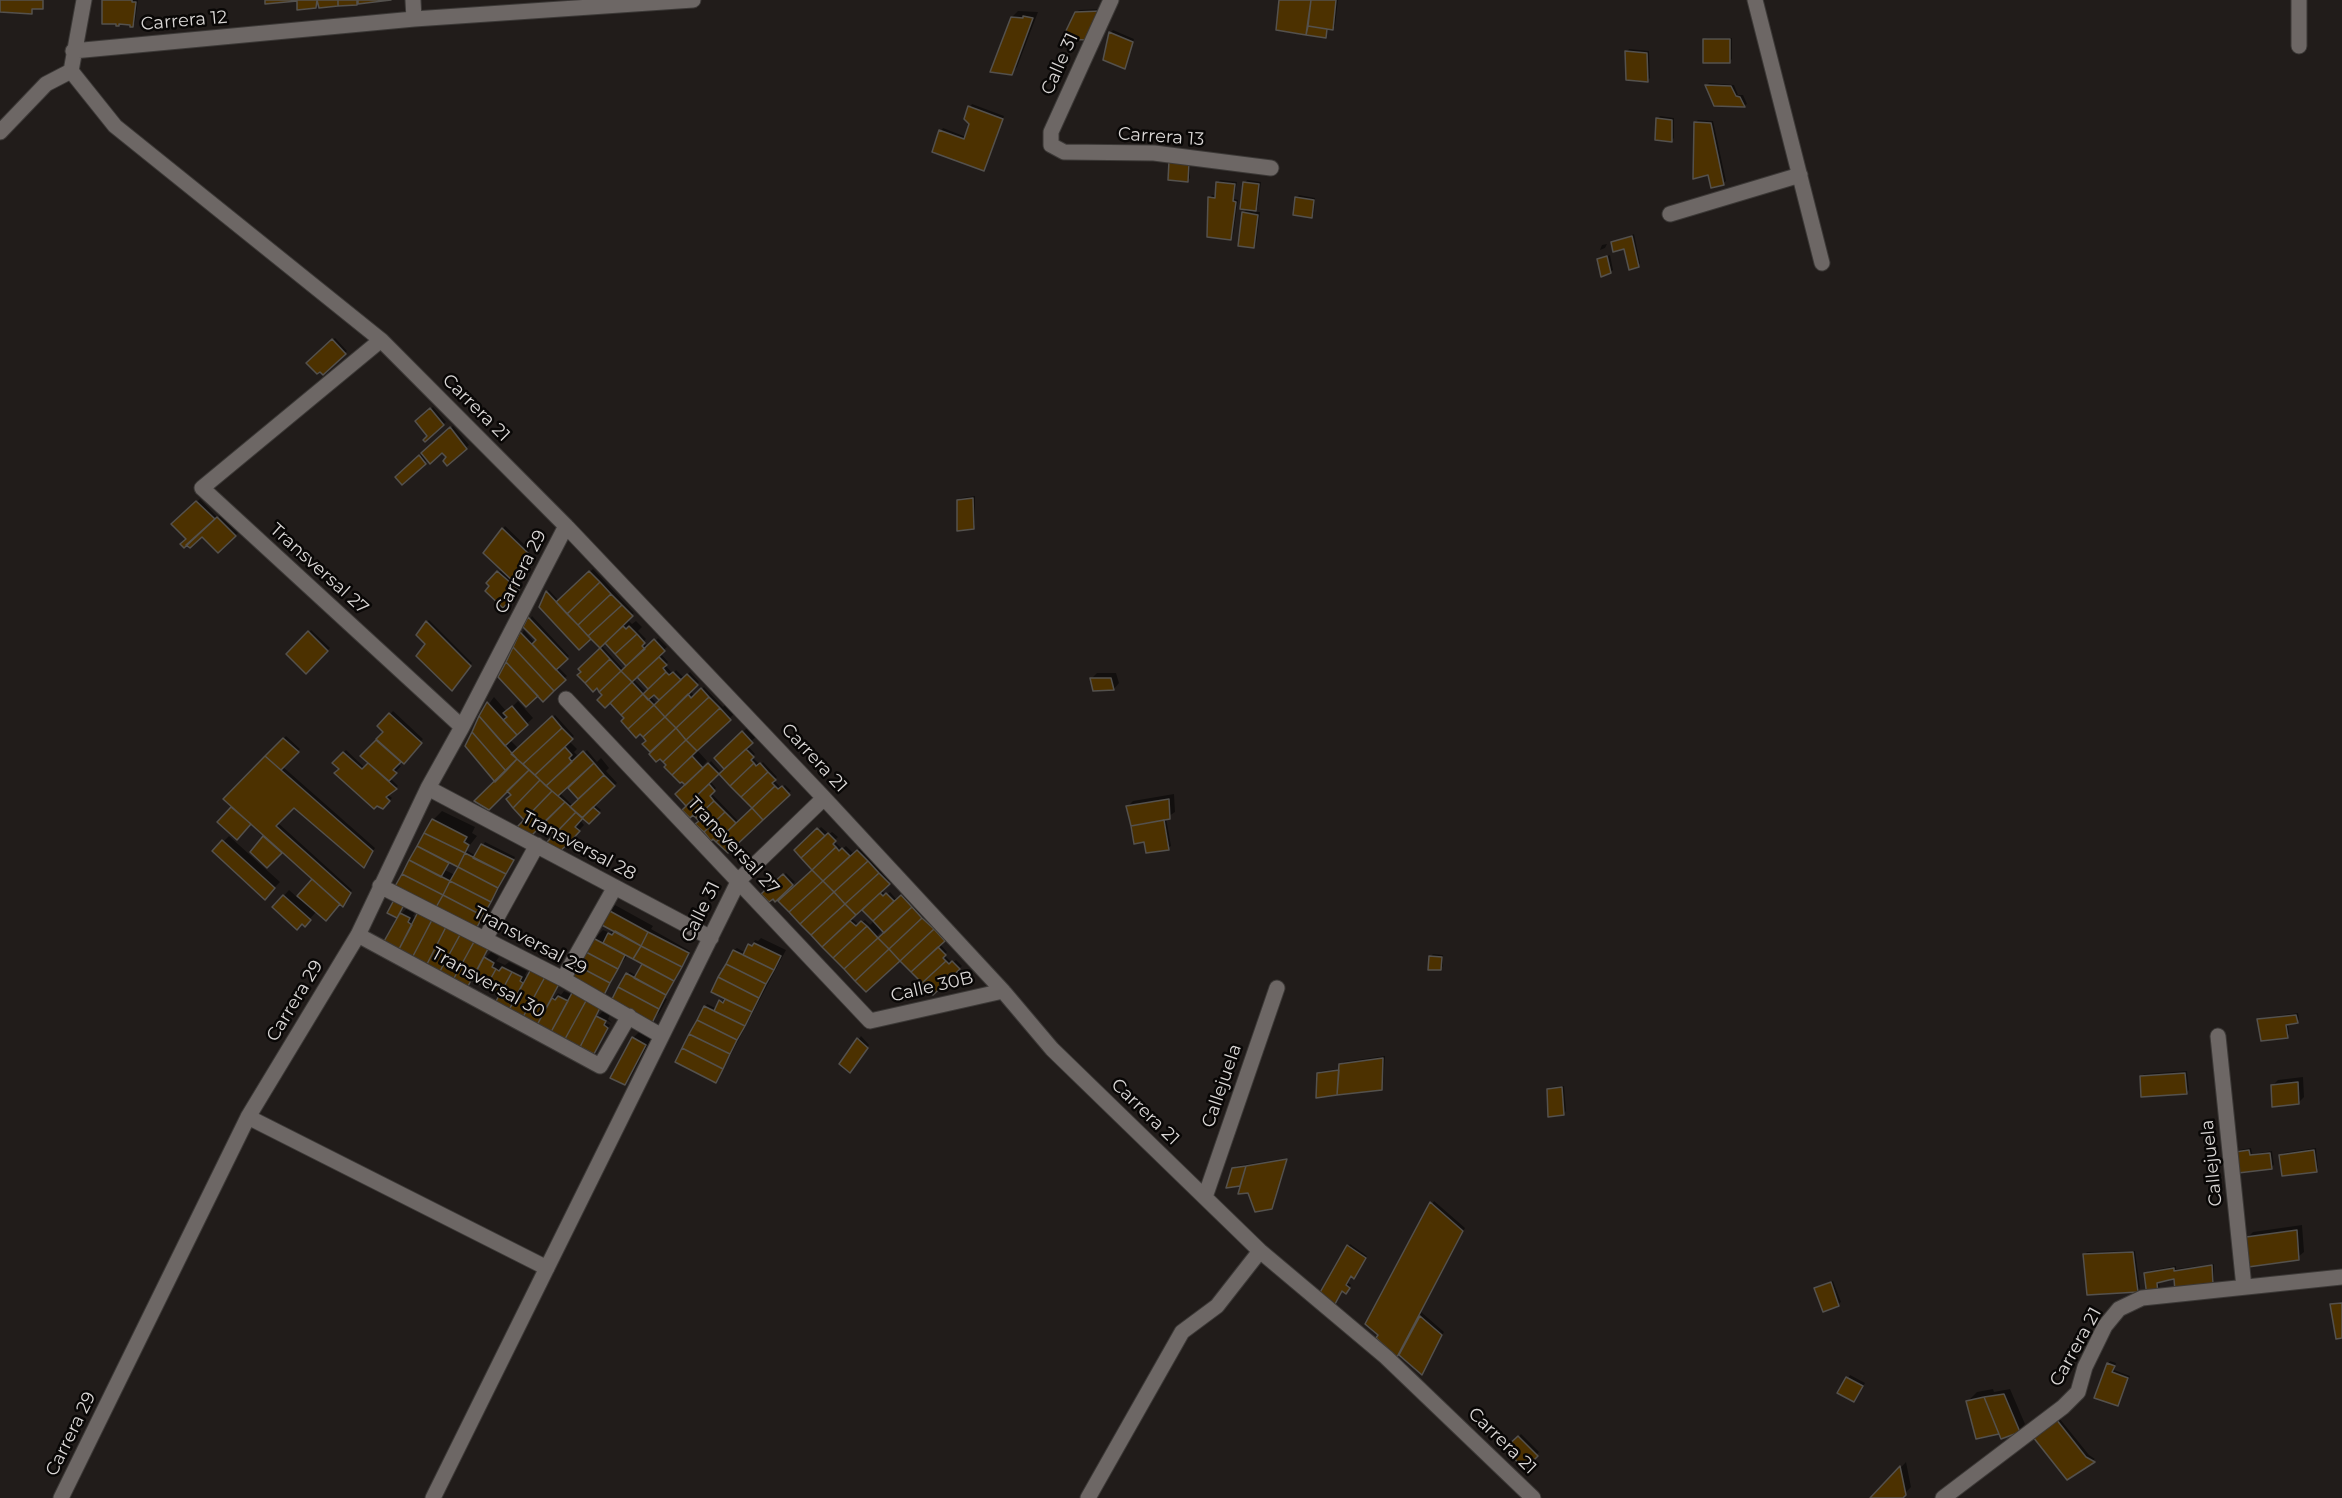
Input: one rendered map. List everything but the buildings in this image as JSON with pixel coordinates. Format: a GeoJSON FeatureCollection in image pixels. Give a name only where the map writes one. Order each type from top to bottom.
{"type":"FeatureCollection","features":[{"type":"Feature","properties":{"kind":"street"},"geometry":{"type":"LineString","coordinates":[[0,132],[46,84],[71,70],[84,0]]}},
{"type":"Feature","properties":{"kind":"street"},"geometry":{"type":"LineString","coordinates":[[413,0],[414,19]]}},
{"type":"Feature","properties":{"kind":"street","name":"Carrera 12"},"geometry":{"type":"LineString","coordinates":[[73,51],[414,19],[693,0]]}},
{"type":"Feature","properties":{"kind":"street","name":"Calle 31"},"geometry":{"type":"LineString","coordinates":[[1051,145],[1051,132],[1111,0]]}},
{"type":"Feature","properties":{"kind":"street"},"geometry":{"type":"LineString","coordinates":[[1755,0],[1822,262]]}},
{"type":"Feature","properties":{"kind":"street"},"geometry":{"type":"LineString","coordinates":[[2299,0],[2299,46]]}},
{"type":"Feature","properties":{"kind":"street","name":"Carrera 21"},"geometry":{"type":"LineString","coordinates":[[71,70],[115,126],[381,340],[567,526],[1003,991],[1052,1049],[1260,1251],[1386,1357],[1533,1498]]}},
{"type":"Feature","properties":{"kind":"street","name":"Carrera 13"},"geometry":{"type":"LineString","coordinates":[[1051,145],[1064,152],[1154,153],[1271,168]]}},
{"type":"Feature","properties":{"kind":"street"},"geometry":{"type":"LineString","coordinates":[[1670,214],[1800,175]]}},
{"type":"Feature","properties":{"kind":"street","name":"Transversal 27"},"geometry":{"type":"LineString","coordinates":[[381,340],[202,488],[462,727]]}},
{"type":"Feature","properties":{"kind":"street","name":"Carrera 29"},"geometry":{"type":"LineString","coordinates":[[61,1498],[248,1117],[358,935],[428,788],[567,526]]}},
{"type":"Feature","properties":{"kind":"street","name":"Transversal 27"},"geometry":{"type":"LineString","coordinates":[[566,699],[870,1021]]}},
{"type":"Feature","properties":{"kind":"street","name":"Transversal 28"},"geometry":{"type":"LineString","coordinates":[[428,788],[711,938]]}},
{"type":"Feature","properties":{"kind":"street","name":"Calle 31"},"geometry":{"type":"LineString","coordinates":[[433,1498],[660,1035],[739,880],[824,798]]}},
{"type":"Feature","properties":{"kind":"street"},"geometry":{"type":"LineString","coordinates":[[485,939],[537,845]]}},
{"type":"Feature","properties":{"kind":"street","name":"Transversal 29"},"geometry":{"type":"LineString","coordinates":[[380,886],[563,980],[660,1035]]}},
{"type":"Feature","properties":{"kind":"street"},"geometry":{"type":"LineString","coordinates":[[563,980],[615,887]]}},
{"type":"Feature","properties":{"kind":"street","name":"Transversal 30"},"geometry":{"type":"LineString","coordinates":[[358,935],[600,1066],[629,1016]]}},
{"type":"Feature","properties":{"kind":"street","name":"Callejuela"},"geometry":{"type":"LineString","coordinates":[[1205,1197],[1277,988]]}},
{"type":"Feature","properties":{"kind":"street","name":"Calle 30B"},"geometry":{"type":"LineString","coordinates":[[870,1021],[1003,991]]}},
{"type":"Feature","properties":{"kind":"street","name":"Callejuela"},"geometry":{"type":"LineString","coordinates":[[2218,1036],[2244,1287]]}},
{"type":"Feature","properties":{"kind":"street"},"geometry":{"type":"LineString","coordinates":[[248,1117],[547,1268]]}},
{"type":"Feature","properties":{"kind":"street"},"geometry":{"type":"LineString","coordinates":[[1089,1498],[1182,1332],[1217,1306],[1260,1251]]}},
{"type":"Feature","properties":{"kind":"street","name":"Carrera 21"},"geometry":{"type":"LineString","coordinates":[[1943,1498],[2063,1407],[2078,1392],[2085,1367],[2105,1326],[2119,1309],[2142,1298],[2342,1277]]}}]}
